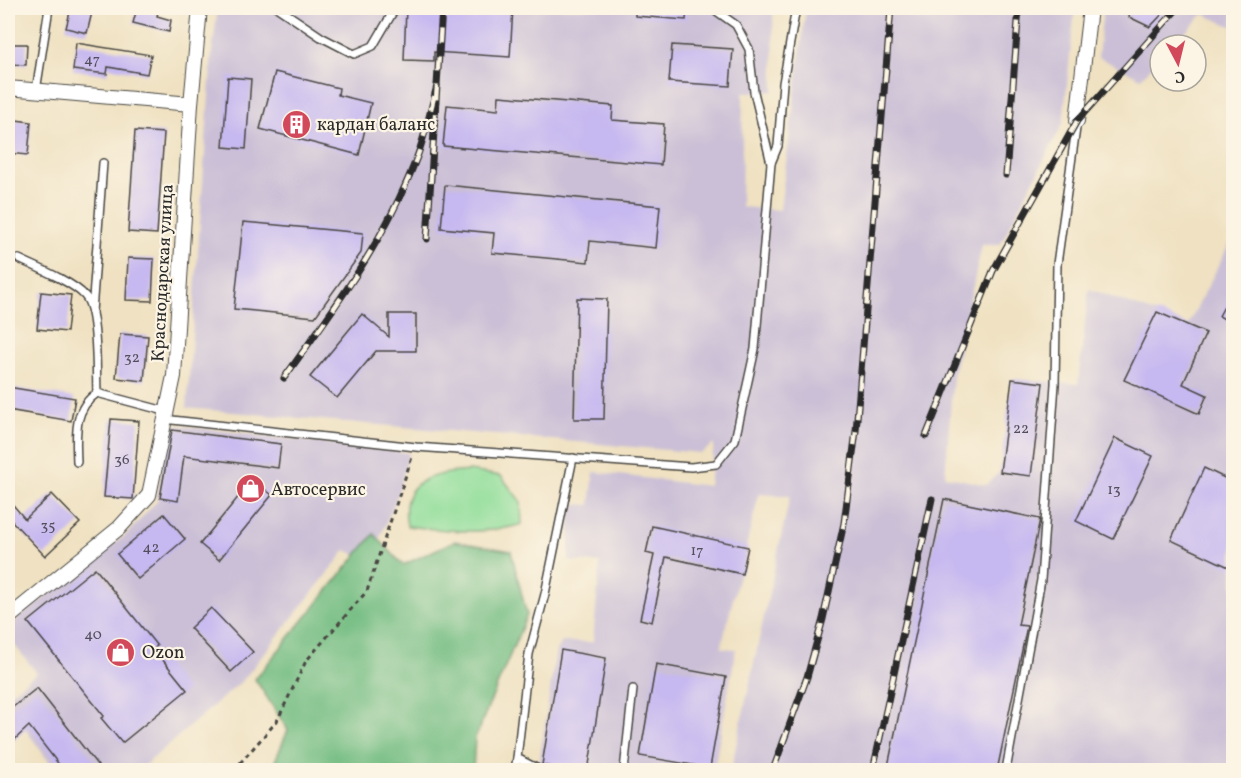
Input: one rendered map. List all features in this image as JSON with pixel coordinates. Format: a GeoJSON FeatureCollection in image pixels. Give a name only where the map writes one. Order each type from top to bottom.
{"type":"FeatureCollection","features":[{"type":"Feature","properties":{"kind":"street","name":"Краснодарская улица"},"geometry":{"type":"LineString","coordinates":[[8,618],[119,528],[149,495],[174,376],[191,104],[200,8]]}},
{"type":"Feature","properties":{"kind":"street"},"geometry":{"type":"LineString","coordinates":[[1077,121],[1090,8]]}},
{"type":"Feature","properties":{"kind":"street"},"geometry":{"type":"LineString","coordinates":[[8,88],[191,104]]}},
{"type":"Feature","properties":{"kind":"lane"},"geometry":{"type":"LineString","coordinates":[[36,90],[49,8]]}},
{"type":"Feature","properties":{"kind":"lane"},"geometry":{"type":"LineString","coordinates":[[278,8],[321,37],[354,54],[373,46],[393,12],[392,8]]}},
{"type":"Feature","properties":{"kind":"lane"},"geometry":{"type":"LineString","coordinates":[[712,8],[736,25],[749,49],[754,92],[771,163]]}},
{"type":"Feature","properties":{"kind":"lane"},"geometry":{"type":"LineString","coordinates":[[97,393],[164,415],[416,447],[691,467],[716,464],[735,440],[755,349],[771,163],[778,146],[783,83],[796,8]]}},
{"type":"Feature","properties":{"kind":"lane"},"geometry":{"type":"LineString","coordinates":[[1006,771],[1041,580],[1056,384],[1057,264],[1077,121]]}},
{"type":"Feature","properties":{"kind":"lane"},"geometry":{"type":"LineString","coordinates":[[97,393],[92,314],[104,163]]}},
{"type":"Feature","properties":{"kind":"lane"},"geometry":{"type":"LineString","coordinates":[[19,260],[44,270],[85,296],[92,314]]}},
{"type":"Feature","properties":{"kind":"lane"},"geometry":{"type":"LineString","coordinates":[[77,462],[76,430],[85,401],[97,393]]}},
{"type":"Feature","properties":{"kind":"lane"},"geometry":{"type":"LineString","coordinates":[[515,771],[529,654],[546,594],[573,458]]}},
{"type":"Feature","properties":{"kind":"lane"},"geometry":{"type":"LineString","coordinates":[[624,771],[633,689]]}},
{"type":"Feature","properties":{"kind":"lane"},"geometry":{"type":"LineString","coordinates":[[517,759],[540,771]]}},
{"type":"Feature","properties":{"kind":"path"},"geometry":{"type":"LineString","coordinates":[[234,771],[277,721],[306,661],[367,591],[416,447]]}},
{"type":"Feature","properties":{"kind":"shaded area"},"geometry":{"type":"Polygon","coordinates":[[[218,8],[773,8],[774,91],[743,93],[741,207],[780,210],[806,8],[1075,8],[1063,123],[1000,245],[982,245],[953,376],[945,476],[986,485],[1000,472],[1012,379],[1078,384],[1089,289],[1188,325],[1233,237],[1233,770],[731,770],[790,496],[759,494],[721,648],[736,649],[714,770],[538,770],[556,650],[562,642],[593,642],[600,563],[569,561],[570,504],[590,505],[594,472],[709,486],[714,444],[701,453],[187,408],[212,53],[218,8]]]}},
{"type":"Feature","properties":{"kind":"shaded area"},"geometry":{"type":"Polygon","coordinates":[[[1103,8],[1233,8],[1233,27],[1203,14],[1185,33],[1148,33],[1148,71],[1141,78],[1098,57],[1103,8]]]}},
{"type":"Feature","properties":{"kind":"shaded area"},"geometry":{"type":"Polygon","coordinates":[[[167,424],[409,453],[397,496],[370,562],[346,550],[243,680],[139,770],[55,770],[8,705],[8,695],[37,673],[8,637],[8,626],[126,535],[157,501],[167,424]]]}},
{"type":"Feature","properties":{"kind":"green space"},"geometry":{"type":"Polygon","coordinates":[[[469,471],[501,476],[521,502],[522,524],[479,531],[407,526],[406,510],[408,498],[413,489],[431,477],[469,471]]]}},
{"type":"Feature","properties":{"kind":"green space"},"geometry":{"type":"Polygon","coordinates":[[[374,534],[403,565],[454,541],[511,551],[527,615],[475,738],[473,770],[288,770],[275,761],[288,730],[255,679],[374,534]]]}},
{"type":"Feature","properties":{"kind":"building"},"geometry":{"type":"Polygon","coordinates":[[[71,8],[93,8],[87,33],[66,28],[71,8]]]}},
{"type":"Feature","properties":{"kind":"building"},"geometry":{"type":"Polygon","coordinates":[[[137,8],[159,8],[157,16],[171,20],[169,32],[133,23],[137,8]]]}},
{"type":"Feature","properties":{"kind":"building"},"geometry":{"type":"Polygon","coordinates":[[[406,8],[513,8],[510,57],[434,52],[434,61],[404,60],[406,8]]]}},
{"type":"Feature","properties":{"kind":"building"},"geometry":{"type":"Polygon","coordinates":[[[635,8],[687,8],[686,20],[635,16],[635,8]]]}},
{"type":"Feature","properties":{"kind":"building"},"geometry":{"type":"Polygon","coordinates":[[[1130,8],[1168,8],[1150,27],[1129,17],[1130,8]]]}},
{"type":"Feature","properties":{"kind":"building"},"geometry":{"type":"Polygon","coordinates":[[[76,43],[151,55],[147,74],[108,67],[107,74],[73,70],[76,43]]]}},
{"type":"Feature","properties":{"kind":"building"},"geometry":{"type":"Polygon","coordinates":[[[10,44],[27,44],[26,65],[9,64],[10,44]]]}},
{"type":"Feature","properties":{"kind":"building"},"geometry":{"type":"Polygon","coordinates":[[[672,45],[733,49],[730,86],[669,82],[672,45]]]}},
{"type":"Feature","properties":{"kind":"building"},"geometry":{"type":"Polygon","coordinates":[[[275,72],[339,88],[338,95],[371,103],[359,155],[260,129],[275,72]]]}},
{"type":"Feature","properties":{"kind":"building"},"geometry":{"type":"Polygon","coordinates":[[[228,77],[251,79],[246,149],[223,147],[228,77]]]}},
{"type":"Feature","properties":{"kind":"building"},"geometry":{"type":"Polygon","coordinates":[[[499,96],[613,106],[612,120],[664,124],[661,165],[443,146],[447,105],[498,110],[499,96]]]}},
{"type":"Feature","properties":{"kind":"building"},"geometry":{"type":"Polygon","coordinates":[[[8,119],[31,122],[28,155],[8,153],[8,119]]]}},
{"type":"Feature","properties":{"kind":"building"},"geometry":{"type":"Polygon","coordinates":[[[135,131],[164,133],[157,234],[128,232],[135,131]]]}},
{"type":"Feature","properties":{"kind":"building"},"geometry":{"type":"Polygon","coordinates":[[[445,185],[660,206],[656,248],[590,241],[588,262],[492,253],[494,233],[441,228],[445,185]]]}},
{"type":"Feature","properties":{"kind":"building"},"geometry":{"type":"Polygon","coordinates":[[[243,222],[363,233],[361,253],[315,317],[234,309],[243,222]]]}},
{"type":"Feature","properties":{"kind":"building"},"geometry":{"type":"Polygon","coordinates":[[[128,258],[154,259],[152,301],[126,300],[128,258]]]}},
{"type":"Feature","properties":{"kind":"building"},"geometry":{"type":"Polygon","coordinates":[[[1233,290],[1233,324],[1219,316],[1233,290]]]}},
{"type":"Feature","properties":{"kind":"building"},"geometry":{"type":"Polygon","coordinates":[[[41,292],[71,295],[67,332],[37,329],[41,292]]]}},
{"type":"Feature","properties":{"kind":"building"},"geometry":{"type":"Polygon","coordinates":[[[577,298],[607,299],[604,419],[574,419],[577,298]]]}},
{"type":"Feature","properties":{"kind":"building"},"geometry":{"type":"Polygon","coordinates":[[[1157,312],[1206,333],[1183,384],[1207,395],[1199,414],[1124,380],[1157,312]]]}},
{"type":"Feature","properties":{"kind":"building"},"geometry":{"type":"Polygon","coordinates":[[[362,314],[389,337],[389,314],[416,314],[416,351],[376,351],[337,398],[310,377],[362,314]]]}},
{"type":"Feature","properties":{"kind":"building"},"geometry":{"type":"Polygon","coordinates":[[[120,334],[148,336],[144,381],[116,378],[120,334]]]}},
{"type":"Feature","properties":{"kind":"building"},"geometry":{"type":"Polygon","coordinates":[[[1012,379],[1043,383],[1031,476],[1000,472],[1012,379]]]}},
{"type":"Feature","properties":{"kind":"building"},"geometry":{"type":"Polygon","coordinates":[[[8,387],[75,398],[71,421],[8,410],[8,387]]]}},
{"type":"Feature","properties":{"kind":"building"},"geometry":{"type":"Polygon","coordinates":[[[111,419],[139,421],[133,499],[104,497],[111,419]]]}},
{"type":"Feature","properties":{"kind":"building"},"geometry":{"type":"Polygon","coordinates":[[[172,430],[281,444],[278,468],[184,456],[178,501],[160,498],[172,430]]]}},
{"type":"Feature","properties":{"kind":"building"},"geometry":{"type":"Polygon","coordinates":[[[1115,438],[1153,456],[1113,539],[1076,521],[1115,438]]]}},
{"type":"Feature","properties":{"kind":"building"},"geometry":{"type":"Polygon","coordinates":[[[1204,468],[1233,482],[1233,569],[1171,540],[1204,468]]]}},
{"type":"Feature","properties":{"kind":"building"},"geometry":{"type":"Polygon","coordinates":[[[253,479],[272,495],[219,560],[200,544],[253,479]]]}},
{"type":"Feature","properties":{"kind":"building"},"geometry":{"type":"Polygon","coordinates":[[[52,494],[80,523],[45,556],[8,517],[8,499],[25,519],[52,494]]]}},
{"type":"Feature","properties":{"kind":"building"},"geometry":{"type":"Polygon","coordinates":[[[944,499],[1040,519],[1018,625],[1027,626],[997,771],[887,771],[944,499]]]}},
{"type":"Feature","properties":{"kind":"building"},"geometry":{"type":"Polygon","coordinates":[[[164,514],[185,539],[138,579],[117,554],[164,514]]]}},
{"type":"Feature","properties":{"kind":"building"},"geometry":{"type":"Polygon","coordinates":[[[652,526],[748,547],[742,574],[666,557],[652,622],[640,619],[654,555],[646,553],[652,526]]]}},
{"type":"Feature","properties":{"kind":"building"},"geometry":{"type":"Polygon","coordinates":[[[95,568],[157,646],[154,649],[187,690],[122,743],[101,718],[104,716],[28,622],[95,568]]]}},
{"type":"Feature","properties":{"kind":"building"},"geometry":{"type":"Polygon","coordinates":[[[211,608],[253,652],[231,672],[190,628],[211,608]]]}},
{"type":"Feature","properties":{"kind":"building"},"geometry":{"type":"Polygon","coordinates":[[[561,650],[606,658],[588,771],[569,771],[542,765],[561,650]]]}},
{"type":"Feature","properties":{"kind":"building"},"geometry":{"type":"Polygon","coordinates":[[[656,664],[726,677],[710,768],[640,756],[656,664]]]}},
{"type":"Feature","properties":{"kind":"building"},"geometry":{"type":"Polygon","coordinates":[[[37,688],[102,771],[64,771],[29,726],[8,746],[8,711],[37,688]]]}},
{"type":"Feature","properties":{"kind":"railway"},"geometry":{"type":"LineString","coordinates":[[427,239],[442,8]]}},
{"type":"Feature","properties":{"kind":"railway"},"geometry":{"type":"LineString","coordinates":[[773,770],[807,677],[823,619],[844,523],[856,431],[891,8]]}},
{"type":"Feature","properties":{"kind":"railway"},"geometry":{"type":"LineString","coordinates":[[1006,175],[1019,8]]}},
{"type":"Feature","properties":{"kind":"railway"},"geometry":{"type":"LineString","coordinates":[[926,436],[993,271],[1077,121],[1178,8]]}},
{"type":"Feature","properties":{"kind":"railway"},"geometry":{"type":"LineString","coordinates":[[284,378],[357,274],[388,220],[419,153],[437,86]]}},
{"type":"Feature","properties":{"kind":"railway"},"geometry":{"type":"LineString","coordinates":[[873,770],[932,499]]}},
{"type":"Feature","properties":{"kind":"place","name":"кардан баланс"},"geometry":{"type":"Point","coordinates":[296,124]}},
{"type":"Feature","properties":{"kind":"place","name":"Автосервис"},"geometry":{"type":"Point","coordinates":[250,489]}},
{"type":"Feature","properties":{"kind":"place","name":"Ozon"},"geometry":{"type":"Point","coordinates":[121,652]}}]}
